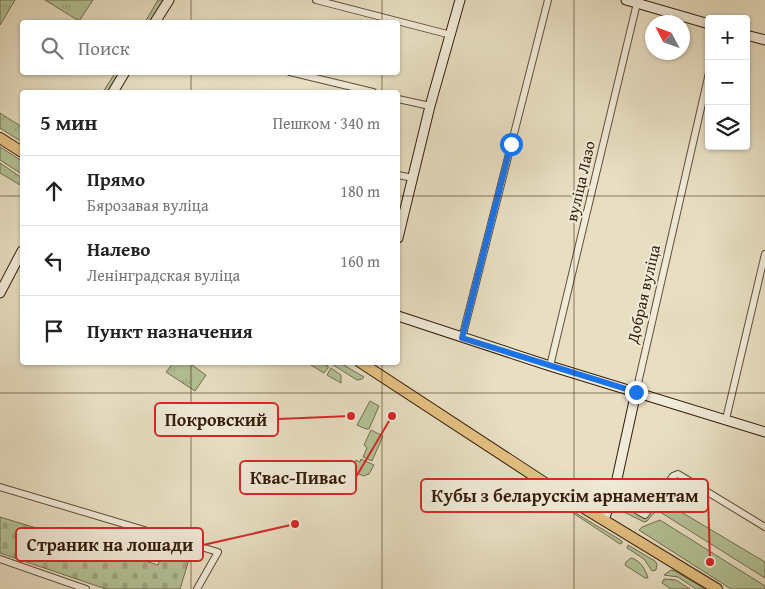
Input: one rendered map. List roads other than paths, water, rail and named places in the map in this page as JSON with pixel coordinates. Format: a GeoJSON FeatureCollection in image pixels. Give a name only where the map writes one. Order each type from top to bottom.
{"type":"FeatureCollection","features":[{"type":"Feature","properties":{"kind":"main road"},"geometry":{"type":"LineString","coordinates":[[0,138],[20,151]]}},
{"type":"Feature","properties":{"kind":"main road"},"geometry":{"type":"LineString","coordinates":[[365,365],[574,502],[717,589]]}},
{"type":"Feature","properties":{"kind":"street"},"geometry":{"type":"LineString","coordinates":[[156,20],[169,0]]}},
{"type":"Feature","properties":{"kind":"street"},"geometry":{"type":"LineString","coordinates":[[316,0],[393,20]]}},
{"type":"Feature","properties":{"kind":"street"},"geometry":{"type":"LineString","coordinates":[[400,230],[430,106],[460,0]]}},
{"type":"Feature","properties":{"kind":"street"},"geometry":{"type":"LineString","coordinates":[[462,338],[548,0]]}},
{"type":"Feature","properties":{"kind":"street"},"geometry":{"type":"LineString","coordinates":[[626,0],[705,23]]}},
{"type":"Feature","properties":{"kind":"street","name":"вуліца Лазо"},"geometry":{"type":"LineString","coordinates":[[550,366],[637,3]]}},
{"type":"Feature","properties":{"kind":"street"},"geometry":{"type":"LineString","coordinates":[[400,22],[451,35]]}},
{"type":"Feature","properties":{"kind":"street"},"geometry":{"type":"LineString","coordinates":[[750,36],[765,40]]}},
{"type":"Feature","properties":{"kind":"street"},"geometry":{"type":"LineString","coordinates":[[114,90],[123,75]]}},
{"type":"Feature","properties":{"kind":"street"},"geometry":{"type":"LineString","coordinates":[[302,75],[365,90]]}},
{"type":"Feature","properties":{"kind":"street","name":"Добрая вуліца"},"geometry":{"type":"LineString","coordinates":[[604,519],[613,497],[705,91]]}},
{"type":"Feature","properties":{"kind":"street"},"geometry":{"type":"LineString","coordinates":[[400,98],[430,106]]}},
{"type":"Feature","properties":{"kind":"street"},"geometry":{"type":"LineString","coordinates":[[400,175],[413,178]]}},
{"type":"Feature","properties":{"kind":"street"},"geometry":{"type":"LineString","coordinates":[[726,419],[765,254]]}},
{"type":"Feature","properties":{"kind":"street"},"geometry":{"type":"LineString","coordinates":[[0,293],[20,255]]}},
{"type":"Feature","properties":{"kind":"street"},"geometry":{"type":"LineString","coordinates":[[400,317],[550,366],[765,432]]}},
{"type":"Feature","properties":{"kind":"street"},"geometry":{"type":"LineString","coordinates":[[613,497],[645,515],[673,476],[678,474],[765,527]]}},
{"type":"Feature","properties":{"kind":"street"},"geometry":{"type":"LineString","coordinates":[[0,487],[218,552],[198,589]]}},
{"type":"Feature","properties":{"kind":"street"},"geometry":{"type":"LineString","coordinates":[[0,559],[67,586],[86,589]]}},
{"type":"Feature","properties":{"kind":"place","name":"Покровский"},"geometry":{"type":"Point","coordinates":[351,416]}},
{"type":"Feature","properties":{"kind":"place","name":"Квас-Пивас"},"geometry":{"type":"Point","coordinates":[392,416]}},
{"type":"Feature","properties":{"kind":"place","name":"Страник на лошади"},"geometry":{"type":"Point","coordinates":[295,524]}},
{"type":"Feature","properties":{"kind":"place","name":"Кубы з беларускім арнаментам"},"geometry":{"type":"Point","coordinates":[710,562]}}]}
